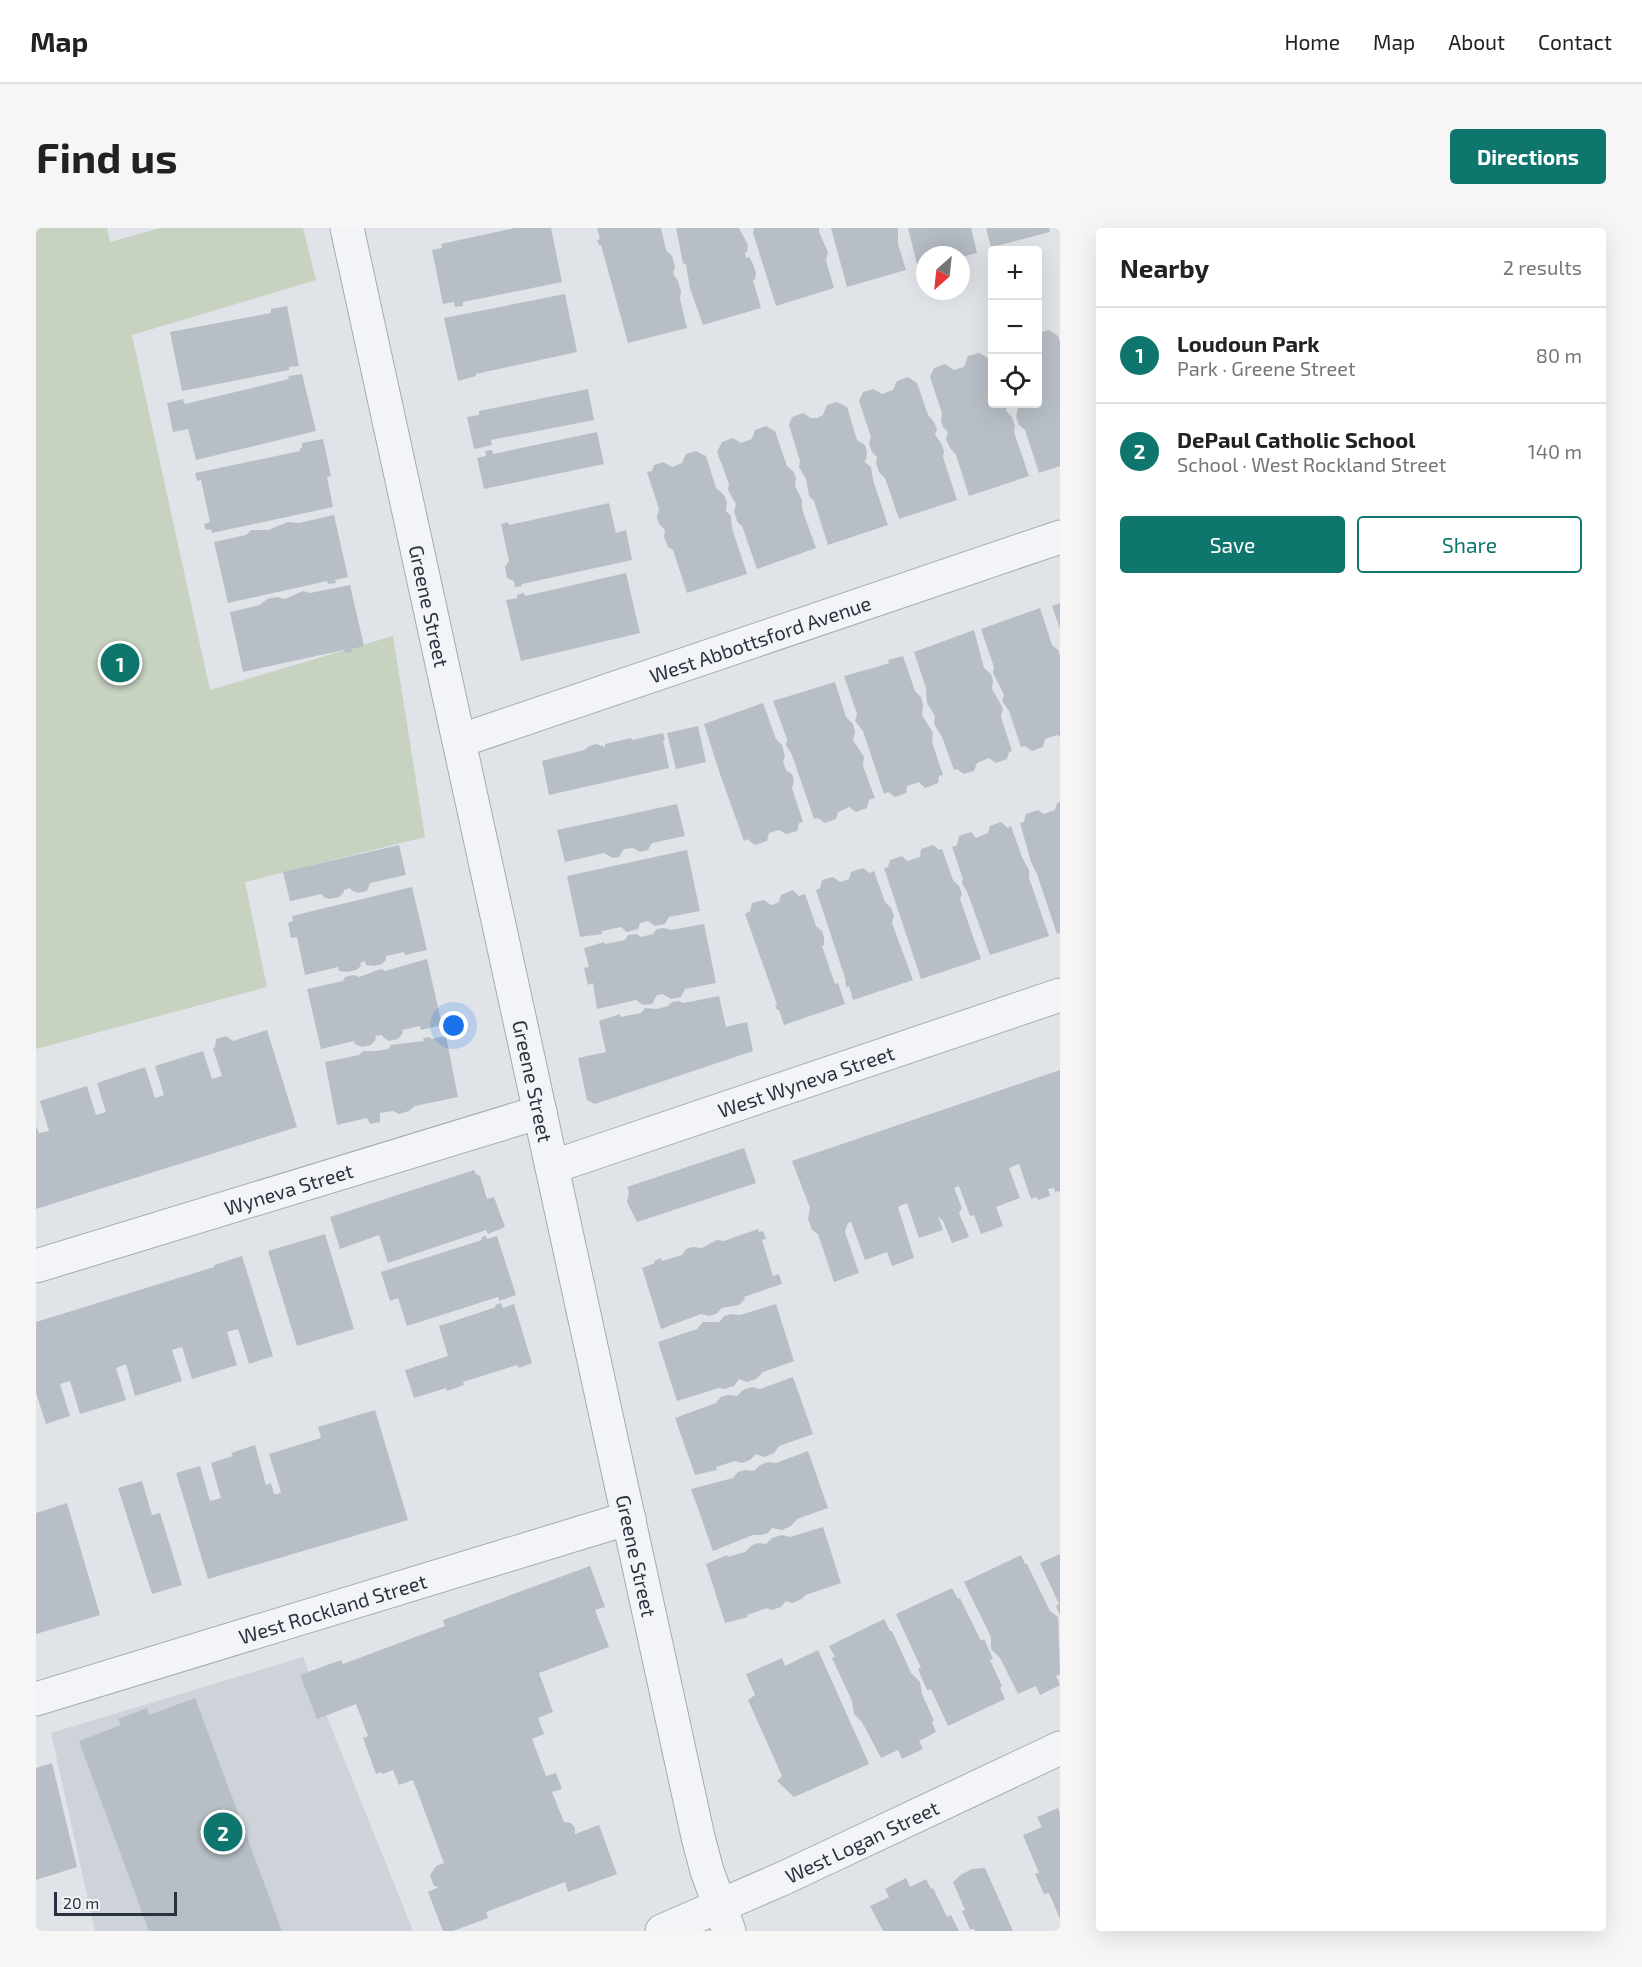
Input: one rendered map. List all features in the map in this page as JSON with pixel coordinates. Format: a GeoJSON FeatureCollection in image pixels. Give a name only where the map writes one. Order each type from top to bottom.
{"type":"FeatureCollection","features":[{"type":"Feature","properties":{"kind":"street","name":"Greene Street"},"geometry":{"type":"LineString","coordinates":[[347,228],[698,1837],[724,1919]]}},
{"type":"Feature","properties":{"kind":"street","name":"West Abbottsford Avenue"},"geometry":{"type":"LineString","coordinates":[[459,741],[1060,537]]}},
{"type":"Feature","properties":{"kind":"street","name":"West Wyneva Street"},"geometry":{"type":"LineString","coordinates":[[552,1167],[1060,995]]}},
{"type":"Feature","properties":{"kind":"street","name":"Wyneva Street"},"geometry":{"type":"LineString","coordinates":[[36,1266],[540,1112]]}},
{"type":"Feature","properties":{"kind":"street","name":"West Rockland Street"},"geometry":{"type":"LineString","coordinates":[[36,1699],[629,1518]]}},
{"type":"Feature","properties":{"kind":"street","name":"West Logan Street"},"geometry":{"type":"LineString","coordinates":[[662,1931],[724,1919],[1060,1748]]}},
{"type":"Feature","properties":{"kind":"shaded area"},"geometry":{"type":"Polygon","coordinates":[[[303,1657],[413,1931],[95,1931],[51,1733],[303,1657]]]}},
{"type":"Feature","properties":{"kind":"green space"},"geometry":{"type":"Polygon","coordinates":[[[36,228],[107,228],[110,242],[160,228],[303,228],[316,280],[132,335],[210,690],[393,636],[425,837],[245,882],[267,987],[36,1049],[36,228]]]}},
{"type":"Feature","properties":{"kind":"building"},"geometry":{"type":"Polygon","coordinates":[[[515,228],[551,228],[562,282],[463,302],[463,306],[455,307],[454,302],[443,304],[432,250],[442,248],[441,244],[515,228]]]}},
{"type":"Feature","properties":{"kind":"building"},"geometry":{"type":"Polygon","coordinates":[[[597,228],[661,228],[666,250],[672,256],[675,267],[673,274],[681,291],[680,299],[687,328],[628,343],[601,245],[597,240],[600,239],[597,228]]]}},
{"type":"Feature","properties":{"kind":"building"},"geometry":{"type":"Polygon","coordinates":[[[676,228],[739,228],[748,245],[747,252],[745,252],[746,258],[749,257],[756,273],[753,280],[761,308],[703,325],[690,288],[686,265],[683,263],[676,228]]]}},
{"type":"Feature","properties":{"kind":"building"},"geometry":{"type":"Polygon","coordinates":[[[754,228],[819,228],[828,252],[826,261],[834,288],[776,306],[753,233],[754,228]]]}},
{"type":"Feature","properties":{"kind":"building"},"geometry":{"type":"Polygon","coordinates":[[[831,228],[898,228],[898,244],[906,270],[847,287],[831,228]]]}},
{"type":"Feature","properties":{"kind":"building"},"geometry":{"type":"Polygon","coordinates":[[[908,228],[971,228],[977,253],[970,255],[970,246],[916,246],[916,260],[908,228]]]}},
{"type":"Feature","properties":{"kind":"building"},"geometry":{"type":"Polygon","coordinates":[[[986,228],[1049,228],[1050,232],[991,246],[986,228]]]}},
{"type":"Feature","properties":{"kind":"building"},"geometry":{"type":"Polygon","coordinates":[[[565,294],[577,352],[476,374],[476,376],[458,381],[444,318],[565,294]]]}},
{"type":"Feature","properties":{"kind":"building"},"geometry":{"type":"Polygon","coordinates":[[[287,306],[299,366],[289,367],[289,370],[182,391],[170,332],[271,313],[271,309],[287,306]]]}},
{"type":"Feature","properties":{"kind":"building"},"geometry":{"type":"Polygon","coordinates":[[[1049,330],[1058,336],[1060,342],[1060,466],[1039,473],[1025,430],[1019,425],[1016,416],[1018,408],[1042,408],[1042,332],[1049,330]]]}},
{"type":"Feature","properties":{"kind":"building"},"geometry":{"type":"Polygon","coordinates":[[[979,353],[988,358],[988,408],[1007,408],[1006,411],[1012,417],[1015,426],[1014,432],[1029,476],[969,496],[956,455],[946,439],[948,432],[943,427],[942,413],[930,377],[934,368],[945,364],[954,370],[964,367],[968,356],[979,353]]]}},
{"type":"Feature","properties":{"kind":"building"},"geometry":{"type":"Polygon","coordinates":[[[302,374],[316,431],[196,460],[188,429],[173,432],[167,403],[183,399],[185,404],[302,374]]]}},
{"type":"Feature","properties":{"kind":"building"},"geometry":{"type":"Polygon","coordinates":[[[908,377],[917,383],[928,415],[937,429],[935,435],[944,451],[943,457],[957,500],[899,519],[885,478],[879,472],[877,457],[869,444],[871,437],[859,401],[863,392],[873,389],[882,394],[893,390],[897,381],[908,377]]]}},
{"type":"Feature","properties":{"kind":"building"},"geometry":{"type":"Polygon","coordinates":[[[588,389],[594,420],[491,440],[492,445],[474,449],[467,417],[479,415],[479,411],[588,389]]]}},
{"type":"Feature","properties":{"kind":"building"},"geometry":{"type":"Polygon","coordinates":[[[837,402],[847,407],[857,440],[865,445],[867,452],[864,461],[871,467],[888,525],[828,545],[814,501],[809,496],[806,479],[799,467],[800,461],[789,425],[792,417],[803,413],[811,418],[817,418],[823,415],[827,405],[837,402]]]}},
{"type":"Feature","properties":{"kind":"building"},"geometry":{"type":"Polygon","coordinates":[[[766,426],[775,431],[787,466],[796,478],[795,486],[802,500],[802,509],[816,548],[757,569],[742,526],[738,523],[734,512],[736,504],[728,490],[729,484],[717,452],[722,442],[733,438],[741,443],[752,439],[755,430],[766,426]]]}},
{"type":"Feature","properties":{"kind":"building"},"geometry":{"type":"Polygon","coordinates":[[[597,432],[604,464],[484,489],[477,458],[486,456],[485,451],[492,450],[493,454],[597,432]]]}},
{"type":"Feature","properties":{"kind":"building"},"geometry":{"type":"Polygon","coordinates":[[[323,439],[331,476],[327,477],[333,507],[212,533],[211,529],[206,530],[204,524],[210,522],[201,480],[197,481],[195,473],[300,451],[302,443],[323,439]]]}},
{"type":"Feature","properties":{"kind":"building"},"geometry":{"type":"Polygon","coordinates":[[[696,451],[706,456],[716,488],[724,495],[727,502],[726,511],[731,516],[732,528],[747,574],[687,593],[673,550],[668,547],[664,537],[665,530],[659,524],[657,517],[659,509],[647,472],[652,471],[654,465],[663,462],[672,467],[682,463],[686,454],[696,451]]]}},
{"type":"Feature","properties":{"kind":"building"},"geometry":{"type":"Polygon","coordinates":[[[609,503],[616,533],[626,530],[632,560],[522,584],[522,586],[515,587],[514,581],[507,578],[505,567],[509,561],[501,524],[508,522],[509,525],[609,503]]]}},
{"type":"Feature","properties":{"kind":"building"},"geometry":{"type":"Polygon","coordinates":[[[334,515],[348,577],[335,580],[336,583],[328,584],[327,581],[228,603],[214,542],[246,535],[251,530],[268,530],[288,522],[299,523],[334,515]]]}},
{"type":"Feature","properties":{"kind":"building"},"geometry":{"type":"Polygon","coordinates":[[[626,573],[640,633],[521,661],[506,600],[517,598],[517,595],[524,593],[525,596],[626,573]]]}},
{"type":"Feature","properties":{"kind":"building"},"geometry":{"type":"Polygon","coordinates":[[[350,585],[364,646],[351,649],[352,652],[345,653],[344,650],[243,672],[230,612],[260,605],[267,599],[277,597],[285,599],[303,591],[310,593],[350,585]]]}},
{"type":"Feature","properties":{"kind":"building"},"geometry":{"type":"Polygon","coordinates":[[[1060,603],[1060,629],[1052,606],[1060,603]]]}},
{"type":"Feature","properties":{"kind":"building"},"geometry":{"type":"Polygon","coordinates":[[[1040,608],[1052,645],[1058,650],[1060,656],[1060,737],[1057,735],[1045,739],[1043,747],[1032,751],[1025,746],[1021,747],[1009,711],[1002,701],[1004,695],[993,673],[994,667],[981,629],[1040,608]]]}},
{"type":"Feature","properties":{"kind":"building"},"geometry":{"type":"Polygon","coordinates":[[[974,630],[984,668],[991,674],[992,689],[1003,708],[1001,717],[1012,751],[1009,752],[1007,759],[996,763],[989,758],[977,763],[974,771],[964,774],[957,769],[954,770],[942,737],[934,724],[935,716],[927,703],[926,688],[914,652],[974,630]]]}},
{"type":"Feature","properties":{"kind":"building"},"geometry":{"type":"Polygon","coordinates":[[[903,656],[915,691],[921,697],[922,715],[933,733],[932,742],[943,775],[939,776],[938,783],[925,788],[919,782],[907,786],[906,793],[895,797],[888,792],[884,794],[863,731],[855,721],[857,714],[844,676],[889,663],[888,660],[903,656]]]}},
{"type":"Feature","properties":{"kind":"building"},"geometry":{"type":"Polygon","coordinates":[[[835,682],[846,717],[853,724],[855,732],[853,740],[864,757],[863,766],[875,798],[869,800],[867,808],[856,812],[849,807],[838,812],[836,819],[825,823],[818,818],[814,819],[792,755],[786,745],[787,739],[773,701],[835,682]]]}},
{"type":"Feature","properties":{"kind":"building"},"geometry":{"type":"Polygon","coordinates":[[[763,703],[776,739],[782,745],[786,770],[792,774],[794,781],[792,788],[803,822],[799,823],[797,831],[786,834],[779,830],[769,833],[767,841],[755,845],[747,839],[744,841],[704,724],[763,703]]]}},
{"type":"Feature","properties":{"kind":"building"},"geometry":{"type":"Polygon","coordinates":[[[698,726],[706,762],[676,769],[667,733],[698,726]]]}},
{"type":"Feature","properties":{"kind":"building"},"geometry":{"type":"Polygon","coordinates":[[[663,733],[669,768],[549,795],[542,761],[584,750],[596,744],[605,747],[605,744],[663,733]]]}},
{"type":"Feature","properties":{"kind":"building"},"geometry":{"type":"Polygon","coordinates":[[[1060,802],[1060,933],[1057,934],[1031,862],[1020,823],[1024,822],[1026,814],[1038,810],[1044,814],[1055,810],[1057,803],[1060,802]]]}},
{"type":"Feature","properties":{"kind":"building"},"geometry":{"type":"Polygon","coordinates":[[[677,804],[685,836],[652,843],[648,850],[640,852],[633,848],[624,849],[619,857],[613,858],[604,853],[565,862],[557,830],[677,804]]]}},
{"type":"Feature","properties":{"kind":"building"},"geometry":{"type":"Polygon","coordinates":[[[1001,822],[1008,828],[1011,826],[1029,870],[1029,878],[1049,936],[990,955],[962,883],[963,879],[952,847],[957,845],[959,836],[971,832],[976,838],[988,833],[990,826],[1001,822]]]}},
{"type":"Feature","properties":{"kind":"building"},"geometry":{"type":"Polygon","coordinates":[[[399,845],[406,875],[370,883],[367,891],[358,893],[350,888],[344,890],[339,897],[330,899],[323,897],[322,894],[290,901],[283,872],[399,845]]]}},
{"type":"Feature","properties":{"kind":"building"},"geometry":{"type":"Polygon","coordinates":[[[933,845],[939,850],[942,849],[953,880],[959,886],[962,894],[960,899],[981,959],[921,979],[884,868],[888,867],[890,860],[902,856],[907,861],[920,857],[921,849],[933,845]]]}},
{"type":"Feature","properties":{"kind":"building"},"geometry":{"type":"Polygon","coordinates":[[[687,850],[700,911],[669,917],[665,924],[655,926],[648,921],[640,923],[638,929],[627,932],[621,927],[602,931],[602,934],[580,937],[567,876],[687,850]]]}},
{"type":"Feature","properties":{"kind":"building"},"geometry":{"type":"Polygon","coordinates":[[[863,868],[869,873],[874,871],[885,902],[891,908],[894,916],[892,923],[913,980],[853,1000],[849,986],[847,988],[816,890],[820,888],[822,880],[833,877],[840,882],[849,879],[851,872],[863,868]]]}},
{"type":"Feature","properties":{"kind":"building"},"geometry":{"type":"Polygon","coordinates":[[[412,887],[427,950],[386,956],[382,964],[374,966],[366,965],[365,961],[360,963],[361,966],[356,970],[347,972],[339,971],[338,967],[305,975],[297,937],[291,938],[288,923],[293,921],[292,916],[412,887]]]}},
{"type":"Feature","properties":{"kind":"building"},"geometry":{"type":"Polygon","coordinates":[[[793,890],[799,896],[805,894],[816,926],[822,931],[824,945],[822,946],[835,984],[838,983],[845,1004],[784,1025],[775,1005],[777,1004],[745,914],[750,911],[752,903],[764,900],[771,905],[775,904],[779,902],[781,895],[793,890]]]}},
{"type":"Feature","properties":{"kind":"building"},"geometry":{"type":"Polygon","coordinates":[[[704,924],[716,983],[685,989],[681,997],[671,999],[663,994],[657,995],[652,1004],[643,1005],[636,1000],[597,1009],[593,983],[588,985],[584,968],[589,967],[584,948],[604,942],[605,944],[625,940],[628,935],[637,934],[641,937],[653,934],[657,929],[671,930],[704,924]]]}},
{"type":"Feature","properties":{"kind":"building"},"geometry":{"type":"Polygon","coordinates":[[[427,959],[442,1025],[421,1030],[420,1026],[402,1030],[403,1033],[398,1039],[389,1041],[382,1035],[375,1036],[376,1039],[371,1045],[362,1047],[354,1041],[321,1049],[307,989],[343,981],[345,977],[354,975],[359,977],[381,969],[385,971],[427,959]]]}},
{"type":"Feature","properties":{"kind":"building"},"geometry":{"type":"Polygon","coordinates":[[[719,996],[726,1027],[747,1022],[753,1051],[595,1104],[587,1100],[578,1058],[606,1052],[599,1021],[620,1014],[620,1017],[641,1013],[645,1008],[657,1009],[668,1006],[672,1002],[684,1003],[719,996]]]}},
{"type":"Feature","properties":{"kind":"building"},"geometry":{"type":"Polygon","coordinates":[[[267,1030],[297,1127],[36,1209],[36,1126],[39,1133],[49,1131],[40,1101],[87,1086],[96,1115],[106,1112],[97,1083],[145,1067],[155,1098],[164,1095],[155,1066],[203,1051],[212,1079],[222,1076],[213,1048],[216,1039],[226,1036],[233,1041],[267,1030]]]}},
{"type":"Feature","properties":{"kind":"building"},"geometry":{"type":"Polygon","coordinates":[[[446,1036],[458,1097],[415,1106],[399,1114],[393,1111],[380,1113],[380,1122],[370,1124],[367,1118],[337,1125],[325,1062],[359,1055],[363,1051],[388,1049],[391,1045],[424,1041],[423,1038],[446,1036]]]}},
{"type":"Feature","properties":{"kind":"building"},"geometry":{"type":"Polygon","coordinates":[[[1060,1070],[1060,1191],[1055,1192],[1054,1188],[1048,1189],[1050,1196],[1038,1200],[1037,1197],[1031,1199],[1019,1164],[1009,1168],[1020,1198],[996,1207],[1003,1226],[981,1234],[974,1215],[970,1216],[959,1186],[954,1188],[962,1208],[959,1213],[969,1237],[952,1243],[943,1221],[938,1216],[943,1230],[919,1238],[907,1203],[902,1205],[898,1207],[914,1258],[892,1266],[887,1252],[865,1260],[851,1222],[848,1223],[845,1232],[859,1273],[834,1282],[818,1234],[812,1230],[808,1219],[810,1208],[792,1161],[1060,1070]]]}},
{"type":"Feature","properties":{"kind":"building"},"geometry":{"type":"Polygon","coordinates":[[[744,1148],[756,1183],[637,1222],[627,1202],[629,1192],[627,1187],[744,1148]]]}},
{"type":"Feature","properties":{"kind":"building"},"geometry":{"type":"Polygon","coordinates":[[[474,1170],[480,1176],[487,1199],[494,1197],[505,1227],[488,1234],[486,1230],[388,1263],[379,1235],[340,1249],[330,1217],[474,1170]]]}},
{"type":"Feature","properties":{"kind":"building"},"geometry":{"type":"Polygon","coordinates":[[[758,1229],[759,1232],[763,1231],[766,1239],[762,1240],[773,1276],[779,1274],[782,1284],[744,1297],[745,1299],[739,1305],[722,1308],[716,1314],[709,1316],[701,1314],[661,1329],[642,1268],[661,1258],[662,1261],[682,1255],[686,1249],[702,1248],[717,1240],[724,1241],[758,1229]]]}},
{"type":"Feature","properties":{"kind":"building"},"geometry":{"type":"Polygon","coordinates":[[[325,1234],[354,1329],[297,1346],[268,1251],[325,1234]]]}},
{"type":"Feature","properties":{"kind":"building"},"geometry":{"type":"Polygon","coordinates":[[[486,1236],[487,1239],[497,1236],[516,1295],[499,1301],[498,1297],[407,1326],[398,1298],[390,1301],[381,1272],[482,1240],[481,1237],[486,1236]]]}},
{"type":"Feature","properties":{"kind":"building"},"geometry":{"type":"Polygon","coordinates":[[[242,1256],[273,1356],[249,1364],[238,1329],[227,1332],[237,1365],[192,1379],[182,1347],[172,1350],[182,1381],[135,1396],[126,1364],[116,1368],[126,1400],[80,1414],[70,1381],[60,1384],[70,1416],[46,1424],[36,1393],[36,1322],[214,1267],[214,1265],[242,1256]]]}},
{"type":"Feature","properties":{"kind":"building"},"geometry":{"type":"Polygon","coordinates":[[[501,1303],[503,1308],[514,1304],[532,1363],[519,1368],[517,1365],[463,1382],[464,1385],[447,1391],[446,1388],[414,1398],[405,1370],[448,1356],[439,1326],[496,1307],[495,1305],[501,1303]]]}},
{"type":"Feature","properties":{"kind":"building"},"geometry":{"type":"Polygon","coordinates":[[[776,1304],[794,1361],[763,1372],[756,1379],[747,1382],[739,1379],[734,1386],[719,1388],[677,1401],[658,1342],[697,1329],[703,1322],[719,1322],[724,1316],[740,1315],[776,1304]]]}},
{"type":"Feature","properties":{"kind":"building"},"geometry":{"type":"Polygon","coordinates":[[[793,1377],[813,1434],[779,1446],[774,1453],[764,1457],[756,1454],[750,1460],[742,1463],[735,1461],[716,1467],[717,1470],[695,1475],[675,1418],[716,1403],[721,1397],[737,1396],[743,1390],[752,1387],[760,1389],[793,1377]]]}},
{"type":"Feature","properties":{"kind":"building"},"geometry":{"type":"Polygon","coordinates":[[[375,1410],[408,1520],[208,1579],[176,1473],[200,1466],[210,1501],[221,1498],[211,1463],[233,1456],[231,1453],[255,1445],[266,1485],[271,1483],[274,1494],[277,1494],[281,1492],[269,1454],[321,1438],[318,1427],[375,1410]]]}},
{"type":"Feature","properties":{"kind":"building"},"geometry":{"type":"Polygon","coordinates":[[[808,1451],[828,1508],[797,1519],[791,1526],[782,1530],[772,1528],[768,1533],[753,1535],[713,1551],[691,1489],[733,1478],[738,1472],[754,1471],[760,1465],[768,1462],[776,1463],[808,1451]]]}},
{"type":"Feature","properties":{"kind":"building"},"geometry":{"type":"Polygon","coordinates":[[[142,1481],[152,1515],[160,1513],[182,1585],[152,1594],[118,1488],[142,1481]]]}},
{"type":"Feature","properties":{"kind":"building"},"geometry":{"type":"Polygon","coordinates":[[[67,1503],[100,1615],[36,1634],[36,1513],[67,1503]]]}},
{"type":"Feature","properties":{"kind":"building"},"geometry":{"type":"Polygon","coordinates":[[[823,1527],[841,1583],[806,1595],[792,1603],[786,1601],[781,1607],[772,1610],[767,1608],[747,1615],[748,1617],[725,1623],[706,1564],[727,1555],[728,1557],[745,1552],[752,1545],[766,1544],[772,1538],[782,1535],[790,1537],[823,1527]]]}},
{"type":"Feature","properties":{"kind":"building"},"geometry":{"type":"Polygon","coordinates":[[[1060,1554],[1060,1615],[1056,1606],[1059,1604],[1040,1563],[1060,1554]]]}},
{"type":"Feature","properties":{"kind":"building"},"geometry":{"type":"Polygon","coordinates":[[[1021,1555],[1050,1611],[1058,1617],[1060,1674],[1056,1676],[1060,1685],[1040,1695],[1036,1686],[1018,1694],[1000,1658],[991,1649],[991,1637],[964,1582],[1021,1555]]]}},
{"type":"Feature","properties":{"kind":"building"},"geometry":{"type":"Polygon","coordinates":[[[590,1566],[605,1607],[595,1610],[609,1647],[539,1673],[553,1712],[538,1718],[544,1734],[532,1739],[546,1776],[556,1773],[562,1789],[552,1792],[564,1822],[571,1823],[575,1828],[575,1834],[599,1825],[617,1874],[568,1892],[565,1882],[486,1912],[488,1918],[453,1931],[443,1931],[428,1892],[439,1887],[434,1886],[430,1875],[436,1866],[444,1863],[413,1780],[399,1785],[393,1770],[376,1774],[363,1738],[368,1736],[356,1704],[317,1719],[300,1675],[341,1660],[343,1664],[445,1626],[443,1620],[590,1566]]]}},
{"type":"Feature","properties":{"kind":"building"},"geometry":{"type":"Polygon","coordinates":[[[952,1588],[958,1599],[960,1598],[981,1641],[984,1639],[993,1659],[990,1660],[1002,1686],[1000,1688],[1005,1699],[948,1726],[931,1689],[927,1690],[918,1669],[921,1668],[896,1614],[952,1588]]]}},
{"type":"Feature","properties":{"kind":"building"},"geometry":{"type":"Polygon","coordinates":[[[884,1619],[911,1673],[920,1682],[936,1732],[919,1741],[923,1749],[902,1759],[898,1750],[881,1758],[862,1722],[854,1714],[853,1703],[832,1658],[835,1657],[829,1646],[884,1619]]]}},
{"type":"Feature","properties":{"kind":"building"},"geometry":{"type":"Polygon","coordinates":[[[818,1650],[869,1764],[794,1797],[777,1781],[782,1776],[748,1700],[755,1695],[746,1674],[782,1658],[785,1666],[818,1650]]]}},
{"type":"Feature","properties":{"kind":"building"},"geometry":{"type":"Polygon","coordinates":[[[195,1698],[282,1931],[149,1931],[79,1741],[121,1725],[118,1719],[147,1708],[149,1715],[195,1698]]]}},
{"type":"Feature","properties":{"kind":"building"},"geometry":{"type":"Polygon","coordinates":[[[52,1763],[77,1867],[36,1880],[36,1768],[52,1763]]]}},
{"type":"Feature","properties":{"kind":"building"},"geometry":{"type":"Polygon","coordinates":[[[1058,1808],[1060,1814],[1060,1919],[1049,1893],[1044,1894],[1035,1874],[1039,1873],[1023,1835],[1042,1827],[1037,1817],[1058,1808]]]}},
{"type":"Feature","properties":{"kind":"building"},"geometry":{"type":"Polygon","coordinates":[[[985,1868],[1013,1931],[975,1931],[970,1929],[962,1911],[965,1910],[953,1882],[972,1869],[985,1868]]]}},
{"type":"Feature","properties":{"kind":"building"},"geometry":{"type":"Polygon","coordinates":[[[906,1878],[910,1887],[926,1879],[947,1917],[951,1915],[959,1931],[883,1931],[870,1906],[889,1897],[885,1889],[906,1878]]]}},
{"type":"Feature","properties":{"kind":"place","name":"Loudoun Park"},"geometry":{"type":"Point","coordinates":[120,663]}},
{"type":"Feature","properties":{"kind":"place","name":"DePaul Catholic School"},"geometry":{"type":"Point","coordinates":[223,1832]}}]}
